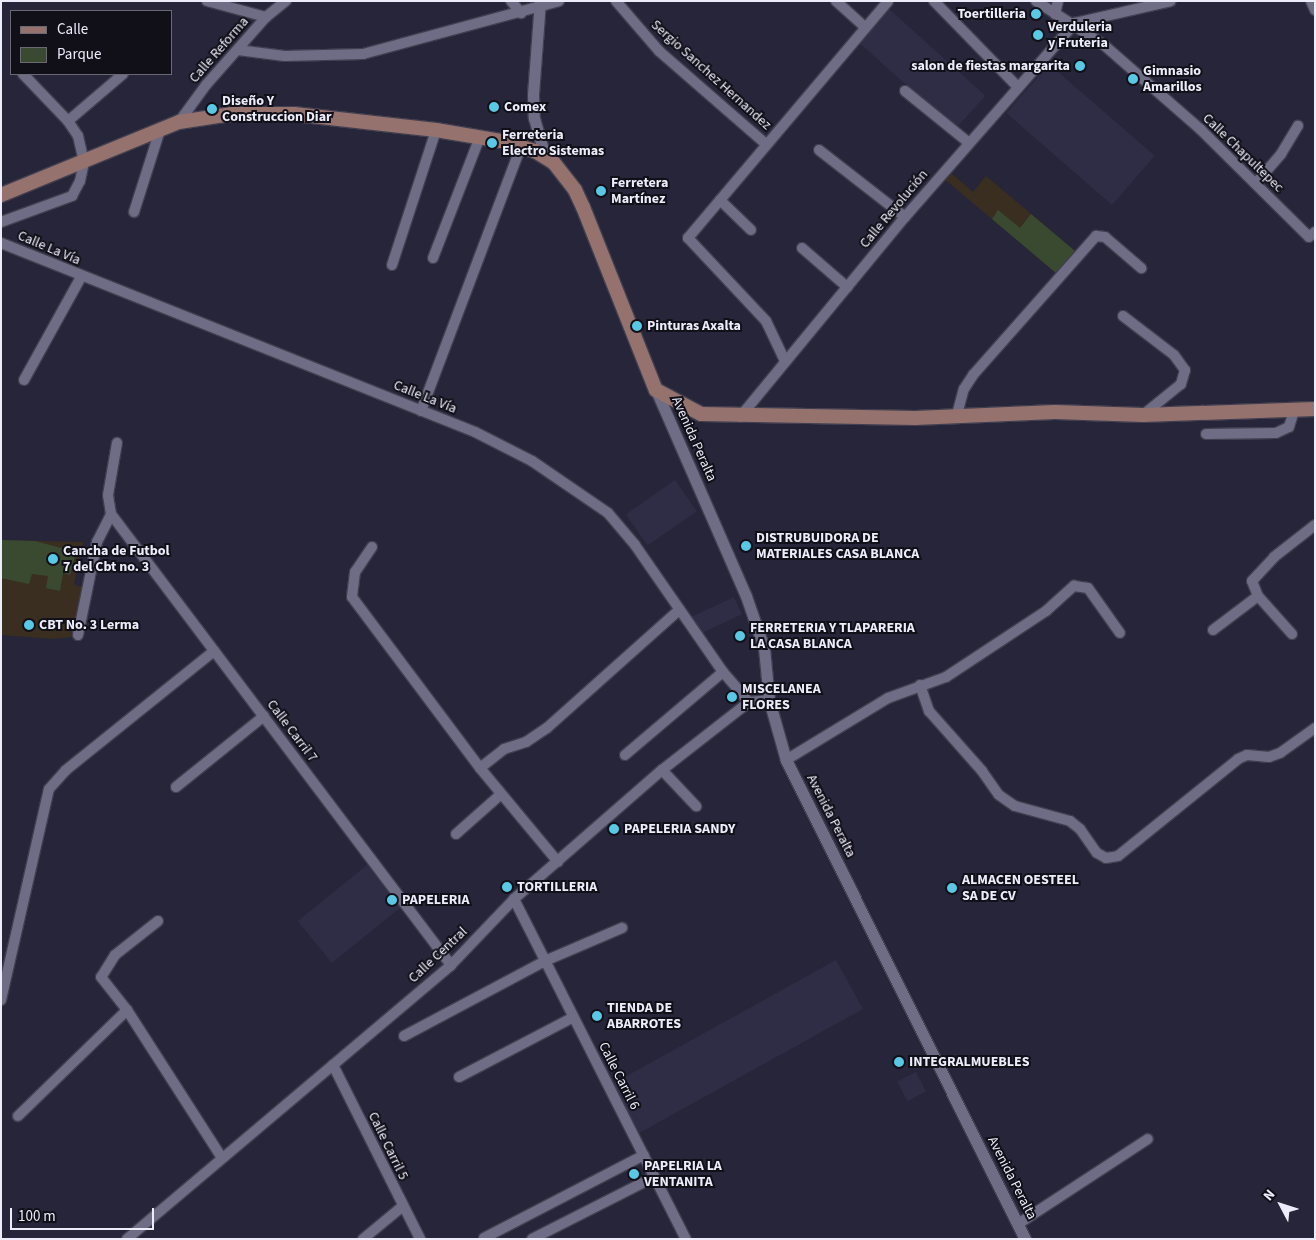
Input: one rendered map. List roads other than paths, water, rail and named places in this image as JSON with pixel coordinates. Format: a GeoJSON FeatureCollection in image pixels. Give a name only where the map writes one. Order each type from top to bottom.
{"type":"FeatureCollection","features":[{"type":"Feature","properties":{"kind":"main road"},"geometry":{"type":"LineString","coordinates":[[1,195],[179,122],[232,114],[294,114],[436,130],[480,137],[521,147],[545,156],[575,190],[656,390],[701,414],[740,417],[956,418],[1055,412],[1143,415],[1315,409]]}},
{"type":"Feature","properties":{"kind":"street"},"geometry":{"type":"LineString","coordinates":[[207,1],[266,17]]}},
{"type":"Feature","properties":{"kind":"street","name":"Calle Reforma"},"geometry":{"type":"LineString","coordinates":[[179,122],[206,86],[266,17],[286,1]]}},
{"type":"Feature","properties":{"kind":"street"},"geometry":{"type":"LineString","coordinates":[[511,1],[522,13]]}},
{"type":"Feature","properties":{"kind":"street"},"geometry":{"type":"LineString","coordinates":[[238,50],[285,56],[363,54],[440,31],[522,13],[540,4],[559,1]]}},
{"type":"Feature","properties":{"kind":"street","name":"Sergio Sanchez Hernandez"},"geometry":{"type":"LineString","coordinates":[[616,1],[659,51],[766,144],[888,1]]}},
{"type":"Feature","properties":{"kind":"street"},"geometry":{"type":"LineString","coordinates":[[836,1],[865,27]]}},
{"type":"Feature","properties":{"kind":"street"},"geometry":{"type":"LineString","coordinates":[[934,1],[1018,87]]}},
{"type":"Feature","properties":{"kind":"street","name":"Calle Chapultepec"},"geometry":{"type":"LineString","coordinates":[[1036,1],[1055,14],[1074,23],[1104,45],[1200,129],[1312,234]]}},
{"type":"Feature","properties":{"kind":"street"},"geometry":{"type":"LineString","coordinates":[[1055,14],[1058,1]]}},
{"type":"Feature","properties":{"kind":"street"},"geometry":{"type":"LineString","coordinates":[[1074,23],[1171,1]]}},
{"type":"Feature","properties":{"kind":"street"},"geometry":{"type":"LineString","coordinates":[[1311,1],[1315,10]]}},
{"type":"Feature","properties":{"kind":"street"},"geometry":{"type":"LineString","coordinates":[[540,4],[533,94],[534,118],[545,156]]}},
{"type":"Feature","properties":{"kind":"street","name":"Calle Revolución"},"geometry":{"type":"LineString","coordinates":[[740,417],[905,217],[1074,23]]}},
{"type":"Feature","properties":{"kind":"street"},"geometry":{"type":"LineString","coordinates":[[1,222],[72,196],[80,181],[84,162],[78,136],[68,121],[24,75]]}},
{"type":"Feature","properties":{"kind":"street"},"geometry":{"type":"LineString","coordinates":[[68,121],[122,75]]}},
{"type":"Feature","properties":{"kind":"street"},"geometry":{"type":"LineString","coordinates":[[905,91],[969,143]]}},
{"type":"Feature","properties":{"kind":"street"},"geometry":{"type":"LineString","coordinates":[[1256,183],[1282,154],[1298,126]]}},
{"type":"Feature","properties":{"kind":"street"},"geometry":{"type":"LineString","coordinates":[[134,212],[160,130]]}},
{"type":"Feature","properties":{"kind":"street"},"geometry":{"type":"LineString","coordinates":[[392,265],[436,130]]}},
{"type":"Feature","properties":{"kind":"street"},"geometry":{"type":"LineString","coordinates":[[433,258],[480,137]]}},
{"type":"Feature","properties":{"kind":"street"},"geometry":{"type":"LineString","coordinates":[[766,144],[688,240],[766,321],[785,361]]}},
{"type":"Feature","properties":{"kind":"street"},"geometry":{"type":"LineString","coordinates":[[421,410],[521,147]]}},
{"type":"Feature","properties":{"kind":"street"},"geometry":{"type":"LineString","coordinates":[[819,150],[905,217]]}},
{"type":"Feature","properties":{"kind":"street"},"geometry":{"type":"LineString","coordinates":[[720,200],[751,230]]}},
{"type":"Feature","properties":{"kind":"street"},"geometry":{"type":"LineString","coordinates":[[956,418],[964,389],[973,375],[1096,236],[1104,237],[1141,268]]}},
{"type":"Feature","properties":{"kind":"street","name":"Calle La Vía"},"geometry":{"type":"LineString","coordinates":[[1,243],[81,277],[421,410],[532,461],[577,489],[608,513],[635,545],[678,610],[723,672],[749,702]]}},
{"type":"Feature","properties":{"kind":"street"},"geometry":{"type":"LineString","coordinates":[[802,248],[847,287]]}},
{"type":"Feature","properties":{"kind":"street"},"geometry":{"type":"LineString","coordinates":[[24,380],[81,277]]}},
{"type":"Feature","properties":{"kind":"street"},"geometry":{"type":"LineString","coordinates":[[1123,316],[1174,356],[1185,370],[1181,384],[1143,415]]}},
{"type":"Feature","properties":{"kind":"street","name":"Avenida Peralta"},"geometry":{"type":"LineString","coordinates":[[656,390],[746,596],[766,660],[769,700],[786,760],[1025,1239]]}},
{"type":"Feature","properties":{"kind":"street"},"geometry":{"type":"LineString","coordinates":[[1206,434],[1276,433],[1289,426],[1294,410]]}},
{"type":"Feature","properties":{"kind":"street"},"geometry":{"type":"LineString","coordinates":[[78,635],[98,542],[111,514],[108,495],[117,443]]}},
{"type":"Feature","properties":{"kind":"street","name":"Calle Carril 7"},"geometry":{"type":"LineString","coordinates":[[111,514],[451,965]]}},
{"type":"Feature","properties":{"kind":"street"},"geometry":{"type":"LineString","coordinates":[[1292,634],[1258,596],[1252,581],[1257,572],[1315,525]]}},
{"type":"Feature","properties":{"kind":"street"},"geometry":{"type":"LineString","coordinates":[[372,547],[355,572],[352,597],[480,768],[558,862]]}},
{"type":"Feature","properties":{"kind":"street"},"geometry":{"type":"LineString","coordinates":[[786,760],[888,698],[946,677],[1046,611],[1074,586],[1088,588],[1120,633]]}},
{"type":"Feature","properties":{"kind":"street"},"geometry":{"type":"LineString","coordinates":[[1213,630],[1258,596]]}},
{"type":"Feature","properties":{"kind":"street"},"geometry":{"type":"LineString","coordinates":[[480,768],[504,749],[526,742],[547,728],[678,610]]}},
{"type":"Feature","properties":{"kind":"street"},"geometry":{"type":"LineString","coordinates":[[1,1000],[49,788],[66,770],[214,651]]}},
{"type":"Feature","properties":{"kind":"street"},"geometry":{"type":"LineString","coordinates":[[625,755],[723,672]]}},
{"type":"Feature","properties":{"kind":"street"},"geometry":{"type":"LineString","coordinates":[[920,685],[929,710],[982,771],[999,795],[1015,806],[1070,821],[1080,829],[1097,853],[1106,858],[1118,856],[1238,759],[1247,755],[1269,757],[1280,754],[1315,728]]}},
{"type":"Feature","properties":{"kind":"street"},"geometry":{"type":"LineString","coordinates":[[749,702],[769,700]]}},
{"type":"Feature","properties":{"kind":"street","name":"Calle Central"},"geometry":{"type":"LineString","coordinates":[[127,1239],[451,965],[514,899],[662,770],[749,702]]}},
{"type":"Feature","properties":{"kind":"street"},"geometry":{"type":"LineString","coordinates":[[176,788],[264,716]]}},
{"type":"Feature","properties":{"kind":"street"},"geometry":{"type":"LineString","coordinates":[[662,770],[696,806]]}},
{"type":"Feature","properties":{"kind":"street"},"geometry":{"type":"LineString","coordinates":[[456,834],[501,794]]}},
{"type":"Feature","properties":{"kind":"street","name":"Calle Carril 6"},"geometry":{"type":"LineString","coordinates":[[514,899],[572,1018],[686,1239]]}},
{"type":"Feature","properties":{"kind":"street"},"geometry":{"type":"LineString","coordinates":[[158,921],[115,955],[102,973],[104,984],[127,1010],[222,1158]]}},
{"type":"Feature","properties":{"kind":"street"},"geometry":{"type":"LineString","coordinates":[[404,1036],[545,961],[622,928]]}},
{"type":"Feature","properties":{"kind":"street"},"geometry":{"type":"LineString","coordinates":[[18,1116],[127,1010]]}},
{"type":"Feature","properties":{"kind":"street"},"geometry":{"type":"LineString","coordinates":[[459,1077],[572,1018]]}},
{"type":"Feature","properties":{"kind":"street","name":"Calle Carril 5"},"geometry":{"type":"LineString","coordinates":[[333,1065],[420,1239]]}},
{"type":"Feature","properties":{"kind":"street"},"geometry":{"type":"LineString","coordinates":[[1018,1224],[1148,1139]]}},
{"type":"Feature","properties":{"kind":"street"},"geometry":{"type":"LineString","coordinates":[[484,1238],[644,1156]]}},
{"type":"Feature","properties":{"kind":"street"},"geometry":{"type":"LineString","coordinates":[[532,1239],[654,1177]]}},
{"type":"Feature","properties":{"kind":"street"},"geometry":{"type":"LineString","coordinates":[[363,1239],[403,1206]]}},
{"type":"Feature","properties":{"kind":"place","name":"Toertilleria"},"geometry":{"type":"Point","coordinates":[1036,14]}},
{"type":"Feature","properties":{"kind":"place","name":"Verduleria y Fruteria"},"geometry":{"type":"Point","coordinates":[1038,35]}},
{"type":"Feature","properties":{"kind":"place","name":"salon de fiestas margarita"},"geometry":{"type":"Point","coordinates":[1080,66]}},
{"type":"Feature","properties":{"kind":"place","name":"Gimnasio Amarillos"},"geometry":{"type":"Point","coordinates":[1133,79]}},
{"type":"Feature","properties":{"kind":"place","name":"Comex"},"geometry":{"type":"Point","coordinates":[494,107]}},
{"type":"Feature","properties":{"kind":"place","name":"Diseño Y Construccion Diar"},"geometry":{"type":"Point","coordinates":[212,109]}},
{"type":"Feature","properties":{"kind":"place","name":"Ferreteria Electro Sistemas"},"geometry":{"type":"Point","coordinates":[492,143]}},
{"type":"Feature","properties":{"kind":"place","name":"Ferretera Martínez"},"geometry":{"type":"Point","coordinates":[601,191]}},
{"type":"Feature","properties":{"kind":"place","name":"Pinturas Axalta"},"geometry":{"type":"Point","coordinates":[637,326]}},
{"type":"Feature","properties":{"kind":"place","name":"DISTRUBUIDORA DE MATERIALES CASA BLANCA"},"geometry":{"type":"Point","coordinates":[746,546]}},
{"type":"Feature","properties":{"kind":"place","name":"Cancha de Futbol 7 del Cbt no. 3"},"geometry":{"type":"Point","coordinates":[53,559]}},
{"type":"Feature","properties":{"kind":"place","name":"CBT No. 3 Lerma"},"geometry":{"type":"Point","coordinates":[29,625]}},
{"type":"Feature","properties":{"kind":"place","name":"FERRETERIA Y TLAPARERIA LA CASA BLANCA"},"geometry":{"type":"Point","coordinates":[740,636]}},
{"type":"Feature","properties":{"kind":"place","name":"MISCELANEA FLORES"},"geometry":{"type":"Point","coordinates":[732,697]}},
{"type":"Feature","properties":{"kind":"place","name":"PAPELERIA SANDY"},"geometry":{"type":"Point","coordinates":[614,829]}},
{"type":"Feature","properties":{"kind":"place","name":"TORTILLERIA"},"geometry":{"type":"Point","coordinates":[507,887]}},
{"type":"Feature","properties":{"kind":"place","name":"ALMACEN OESTEEL SA DE CV"},"geometry":{"type":"Point","coordinates":[952,888]}},
{"type":"Feature","properties":{"kind":"place","name":"PAPELERIA"},"geometry":{"type":"Point","coordinates":[392,900]}},
{"type":"Feature","properties":{"kind":"place","name":"TIENDA DE ABARROTES"},"geometry":{"type":"Point","coordinates":[597,1016]}},
{"type":"Feature","properties":{"kind":"place","name":"INTEGRALMUEBLES"},"geometry":{"type":"Point","coordinates":[899,1062]}},
{"type":"Feature","properties":{"kind":"place","name":"PAPELRIA LA VENTANITA"},"geometry":{"type":"Point","coordinates":[634,1174]}}]}
